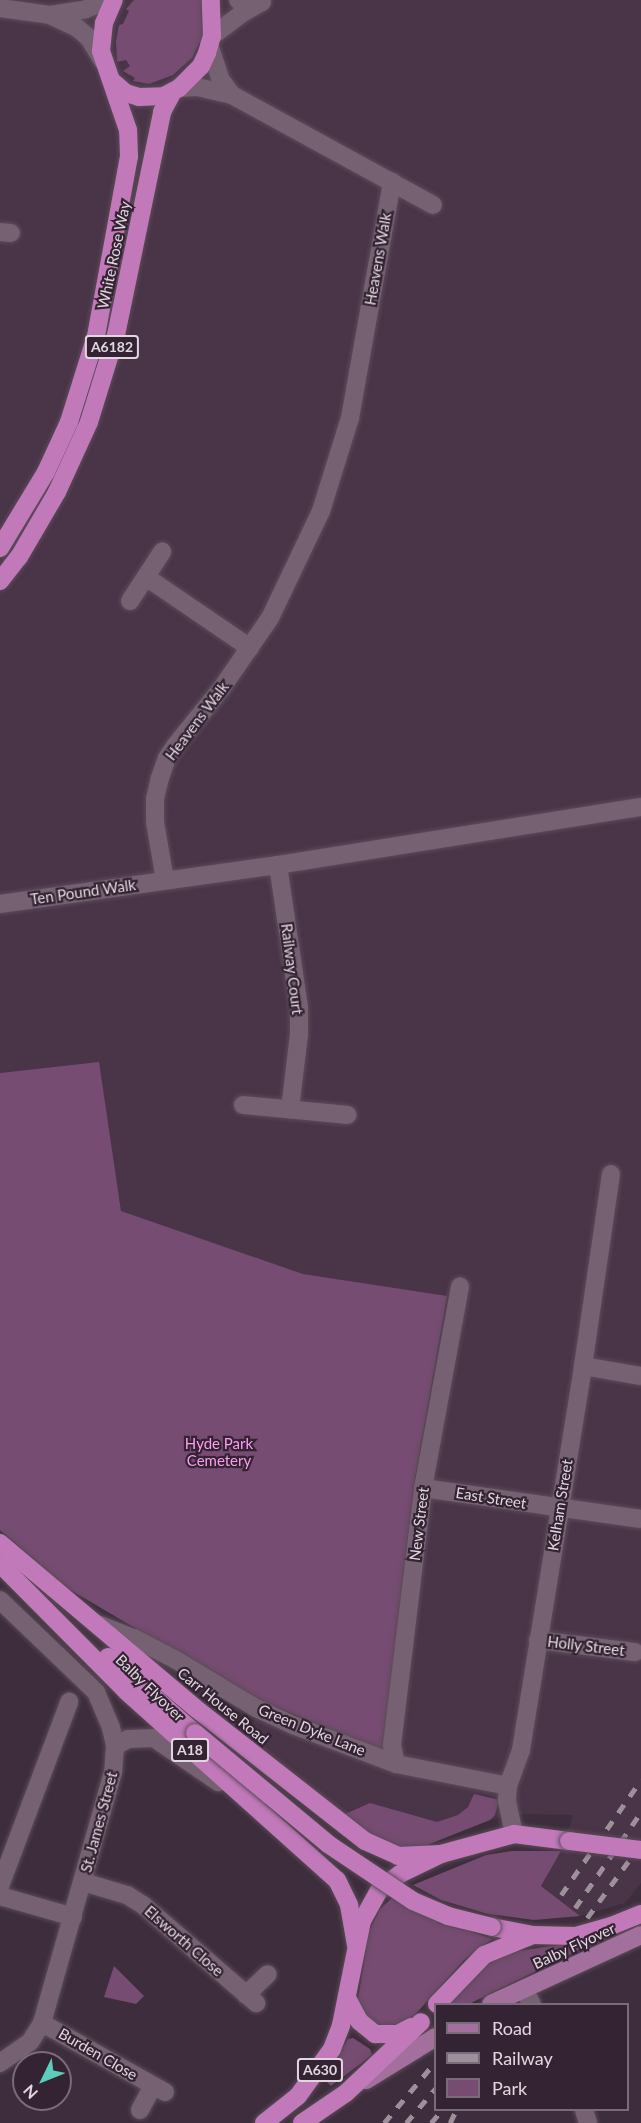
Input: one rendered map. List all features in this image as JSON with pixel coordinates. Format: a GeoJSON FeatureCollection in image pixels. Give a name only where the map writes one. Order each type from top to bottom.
{"type":"FeatureCollection","features":[{"type":"Feature","properties":{"kind":"highway","name":"White Rose Way"},"geometry":{"type":"LineString","coordinates":[[0,548],[46,472],[69,422],[96,336],[129,156],[128,130],[101,51],[104,23],[114,0]]}},
{"type":"Feature","properties":{"kind":"highway","name":"White Rose Way"},"geometry":{"type":"LineString","coordinates":[[0,581],[19,557],[57,492],[89,422],[116,335],[162,112],[175,90],[201,66],[211,40],[211,0]]}},
{"type":"Feature","properties":{"kind":"highway"},"geometry":{"type":"LineString","coordinates":[[106,69],[126,93],[139,97],[175,90]]}},
{"type":"Feature","properties":{"kind":"highway","name":"Carr House Road"},"geometry":{"type":"LineString","coordinates":[[0,1543],[194,1707],[364,1841],[398,1856],[441,1854]]}},
{"type":"Feature","properties":{"kind":"highway","name":"Balby Flyover"},"geometry":{"type":"LineString","coordinates":[[0,1564],[195,1733],[328,1844],[413,1901],[448,1916],[532,1935],[576,1936],[641,1914]]}},
{"type":"Feature","properties":{"kind":"highway","name":"Balby Flyover"},"geometry":{"type":"LineString","coordinates":[[0,1564],[126,1691],[263,1815],[320,1862],[337,1880],[349,1905],[356,1945]]}},
{"type":"Feature","properties":{"kind":"highway","name":"Balby Flyover"},"geometry":{"type":"LineString","coordinates":[[434,2007],[421,2022],[398,2034],[375,2034],[358,2021],[347,1998],[362,1921],[380,1889],[400,1874],[441,1854],[514,1834],[641,1850]]}},
{"type":"Feature","properties":{"kind":"highway","name":"Balby Flyover"},"geometry":{"type":"LineString","coordinates":[[438,2003],[484,1955],[532,1935]]}},
{"type":"Feature","properties":{"kind":"highway","name":"A630"},"geometry":{"type":"LineString","coordinates":[[264,2123],[298,2096],[320,2069],[341,2025],[347,1998]]}},
{"type":"Feature","properties":{"kind":"highway","name":"A630"},"geometry":{"type":"LineString","coordinates":[[302,2123],[346,2093],[421,2022]]}},
{"type":"Feature","properties":{"kind":"main road","name":"Balby Flyover"},"geometry":{"type":"LineString","coordinates":[[496,2003],[527,1997],[641,1935]]}},
{"type":"Feature","properties":{"kind":"main road","name":"A630"},"geometry":{"type":"LineString","coordinates":[[346,2093],[434,2038]]}},
{"type":"Feature","properties":{"kind":"street"},"geometry":{"type":"LineString","coordinates":[[50,15],[86,9],[108,0]]}},
{"type":"Feature","properties":{"kind":"street"},"geometry":{"type":"LineString","coordinates":[[238,0],[264,1]]}},
{"type":"Feature","properties":{"kind":"street"},"geometry":{"type":"LineString","coordinates":[[232,95],[221,80],[211,40],[264,1]]}},
{"type":"Feature","properties":{"kind":"street"},"geometry":{"type":"LineString","coordinates":[[0,8],[50,15],[76,27],[89,38],[106,69]]}},
{"type":"Feature","properties":{"kind":"street"},"geometry":{"type":"LineString","coordinates":[[175,90],[197,87],[232,95],[433,205]]}},
{"type":"Feature","properties":{"kind":"street","name":"Heavens Walk"},"geometry":{"type":"LineString","coordinates":[[165,880],[154,822],[155,799],[167,758],[250,648],[280,600],[306,548],[340,454],[350,418],[392,182]]}},
{"type":"Feature","properties":{"kind":"street"},"geometry":{"type":"LineString","coordinates":[[129,601],[162,552]]}},
{"type":"Feature","properties":{"kind":"street"},"geometry":{"type":"LineString","coordinates":[[146,577],[250,648]]}},
{"type":"Feature","properties":{"kind":"street"},"geometry":{"type":"LineString","coordinates":[[165,880],[278,865],[641,807]]}},
{"type":"Feature","properties":{"kind":"street","name":"Railway Court"},"geometry":{"type":"LineString","coordinates":[[278,865],[299,1007],[299,1034],[290,1109]]}},
{"type":"Feature","properties":{"kind":"street","name":"Ten Pound Walk"},"geometry":{"type":"LineString","coordinates":[[0,904],[165,880]]}},
{"type":"Feature","properties":{"kind":"street"},"geometry":{"type":"LineString","coordinates":[[243,1105],[348,1115]]}},
{"type":"Feature","properties":{"kind":"street","name":"Kelham Street"},"geometry":{"type":"LineString","coordinates":[[514,1834],[507,1800],[508,1786],[521,1750],[583,1366],[611,1174]]}},
{"type":"Feature","properties":{"kind":"street","name":"New Street"},"geometry":{"type":"LineString","coordinates":[[396,1764],[392,1745],[423,1488],[460,1286]]}},
{"type":"Feature","properties":{"kind":"street"},"geometry":{"type":"LineString","coordinates":[[583,1366],[641,1376]]}},
{"type":"Feature","properties":{"kind":"street","name":"East Street"},"geometry":{"type":"LineString","coordinates":[[423,1488],[641,1519]]}},
{"type":"Feature","properties":{"kind":"street","name":"St. James Street"},"geometry":{"type":"LineString","coordinates":[[0,1600],[96,1692],[111,1728],[115,1746],[113,1772],[42,2023],[30,2042],[0,2063]]}},
{"type":"Feature","properties":{"kind":"street","name":"Green Dyke Lane"},"geometry":{"type":"LineString","coordinates":[[97,1623],[134,1638],[176,1660],[256,1708],[396,1764],[508,1786]]}},
{"type":"Feature","properties":{"kind":"street","name":"Holly Street"},"geometry":{"type":"LineString","coordinates":[[538,1640],[634,1652]]}},
{"type":"Feature","properties":{"kind":"street"},"geometry":{"type":"LineString","coordinates":[[0,1886],[69,1702]]}},
{"type":"Feature","properties":{"kind":"street"},"geometry":{"type":"LineString","coordinates":[[115,1746],[128,1739],[154,1738],[263,1815]]}},
{"type":"Feature","properties":{"kind":"street","name":"Elsworth Close"},"geometry":{"type":"LineString","coordinates":[[83,1882],[127,1895],[143,1905],[251,1999],[268,1974]]}},
{"type":"Feature","properties":{"kind":"street"},"geometry":{"type":"LineString","coordinates":[[0,1896],[73,1917]]}},
{"type":"Feature","properties":{"kind":"street","name":"Burden Close"},"geometry":{"type":"LineString","coordinates":[[42,2023],[159,2089],[140,2110]]}},
{"type":"Feature","properties":{"kind":"shaded area"},"geometry":{"type":"Polygon","coordinates":[[[0,0],[641,0],[641,1883],[625,1903],[580,1916],[541,1886],[561,1851],[573,1815],[517,1814],[490,1820],[417,1849],[378,1840],[244,1736],[414,1484],[446,1296],[303,1274],[121,1211],[98,1063],[0,1073],[0,0]]]}},
{"type":"Feature","properties":{"kind":"green space"},"geometry":{"type":"Polygon","coordinates":[[[134,0],[203,0],[205,21],[203,35],[192,58],[173,75],[149,84],[133,81],[135,78],[123,71],[130,66],[126,60],[117,62],[116,41],[119,25],[123,24],[129,11],[126,9],[134,0]]]}},
{"type":"Feature","properties":{"kind":"green space","name":"Hyde Park Cemetery"},"geometry":{"type":"Polygon","coordinates":[[[99,1062],[121,1211],[303,1274],[447,1296],[414,1484],[383,1751],[252,1697],[67,1588],[0,1530],[0,1073],[99,1062]]]}},
{"type":"Feature","properties":{"kind":"green space"},"geometry":{"type":"Polygon","coordinates":[[[474,1794],[499,1800],[495,1815],[490,1820],[417,1849],[403,1849],[378,1840],[345,1814],[370,1803],[437,1822],[458,1815],[468,1807],[474,1794]]]}},
{"type":"Feature","properties":{"kind":"green space"},"geometry":{"type":"Polygon","coordinates":[[[512,1851],[561,1851],[541,1886],[580,1916],[534,1920],[488,1914],[441,1900],[413,1885],[486,1855],[512,1851]]]}},
{"type":"Feature","properties":{"kind":"green space"},"geometry":{"type":"Polygon","coordinates":[[[393,1897],[435,1919],[492,1939],[463,1961],[412,2018],[396,2026],[381,2027],[371,2022],[359,2006],[358,1999],[369,1931],[380,1909],[393,1897]]]}},
{"type":"Feature","properties":{"kind":"green space"},"geometry":{"type":"Polygon","coordinates":[[[590,1940],[591,1944],[471,2003],[450,2003],[479,1970],[492,1960],[518,1951],[590,1940]]]}},
{"type":"Feature","properties":{"kind":"green space"},"geometry":{"type":"Polygon","coordinates":[[[114,1966],[144,1996],[136,2004],[104,1997],[114,1966]]]}},
{"type":"Feature","properties":{"kind":"green space"},"geometry":{"type":"Polygon","coordinates":[[[353,2038],[370,2049],[372,2055],[331,2086],[324,2079],[348,2039],[353,2038]]]}},
{"type":"Feature","properties":{"kind":"railway"},"geometry":{"type":"LineString","coordinates":[[561,1895],[641,1780]]}},
{"type":"Feature","properties":{"kind":"railway"},"geometry":{"type":"LineString","coordinates":[[575,1908],[641,1812]]}},
{"type":"Feature","properties":{"kind":"railway"},"geometry":{"type":"LineString","coordinates":[[587,1918],[641,1844]]}},
{"type":"Feature","properties":{"kind":"railway"},"geometry":{"type":"LineString","coordinates":[[384,2123],[434,2063]]}},
{"type":"Feature","properties":{"kind":"railway"},"geometry":{"type":"LineString","coordinates":[[406,2123],[434,2090]]}},
{"type":"Feature","properties":{"kind":"railway"},"geometry":{"type":"LineString","coordinates":[[431,2123],[441,2111]]}},
{"type":"Feature","properties":{"kind":"railway"},"geometry":{"type":"LineString","coordinates":[[450,2123],[456,2111]]}}]}
